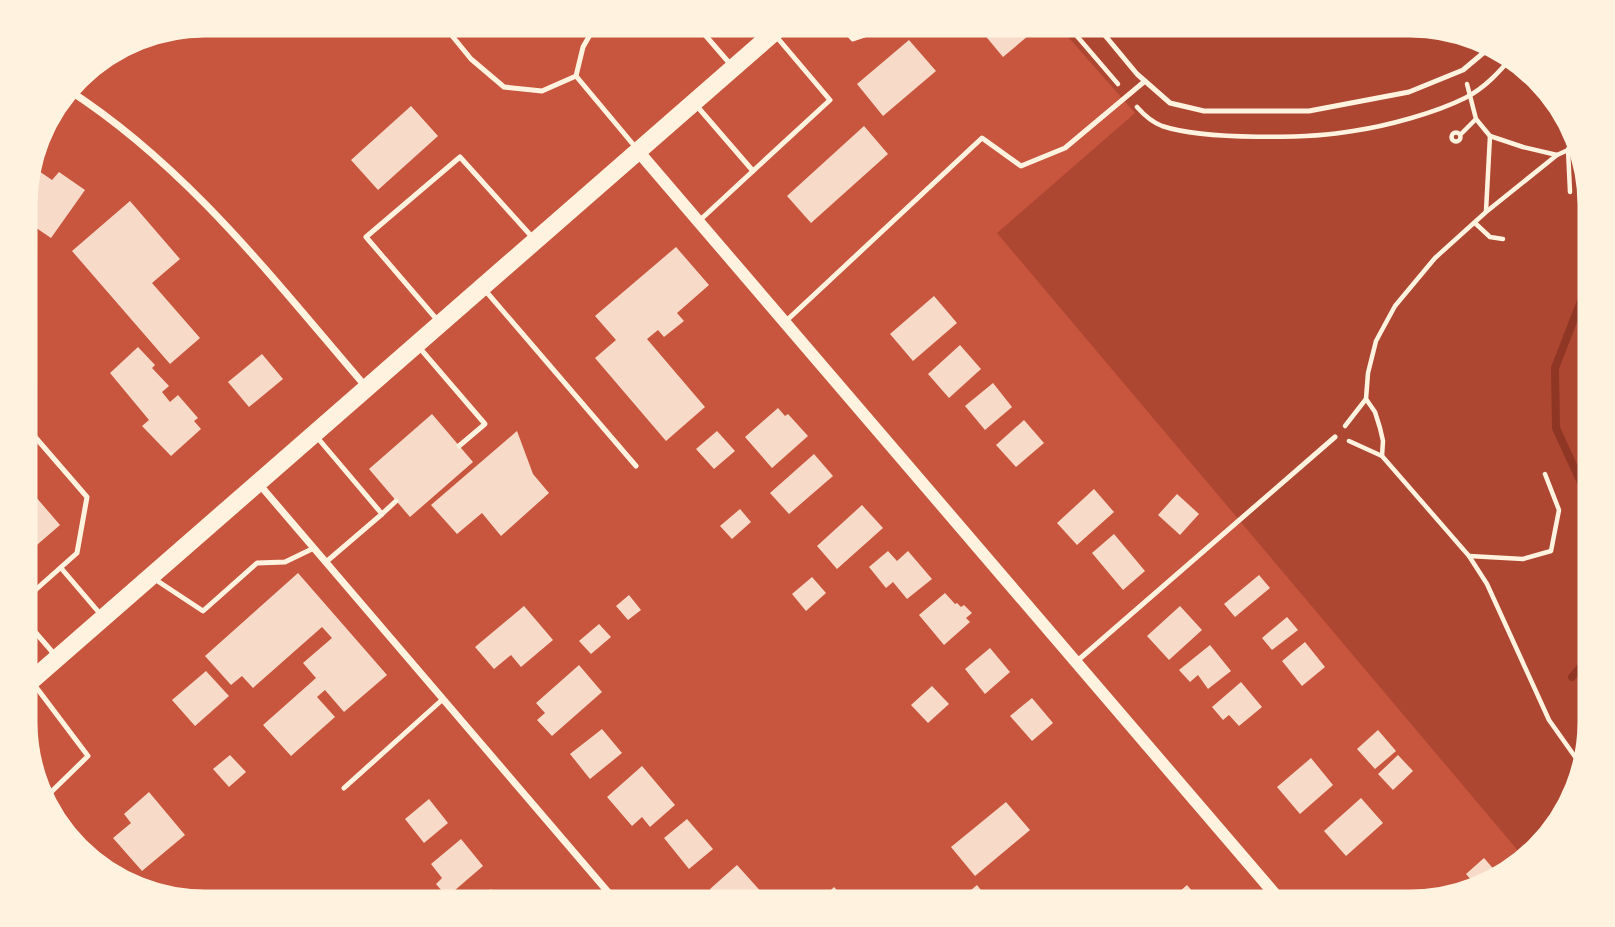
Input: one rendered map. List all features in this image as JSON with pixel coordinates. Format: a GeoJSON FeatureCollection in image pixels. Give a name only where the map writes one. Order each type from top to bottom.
{"type":"FeatureCollection","features":[{"type":"Feature","properties":{"kind":"main road"},"geometry":{"type":"LineString","coordinates":[[33,679],[773,33]]}},
{"type":"Feature","properties":{"kind":"street"},"geometry":{"type":"LineString","coordinates":[[75,94],[142,144],[197,193],[366,387]]}},
{"type":"Feature","properties":{"kind":"street"},"geometry":{"type":"LineString","coordinates":[[638,151],[1274,893]]}},
{"type":"Feature","properties":{"kind":"street"},"geometry":{"type":"LineString","coordinates":[[258,483],[609,894]]}},
{"type":"Feature","properties":{"kind":"lane"},"geometry":{"type":"LineString","coordinates":[[450,33],[471,59],[504,87],[541,91],[576,76]]}},
{"type":"Feature","properties":{"kind":"lane"},"geometry":{"type":"LineString","coordinates":[[576,76],[583,47],[591,33]]}},
{"type":"Feature","properties":{"kind":"lane"},"geometry":{"type":"LineString","coordinates":[[703,33],[733,68]]}},
{"type":"Feature","properties":{"kind":"lane"},"geometry":{"type":"LineString","coordinates":[[699,221],[830,100],[773,33]]}},
{"type":"Feature","properties":{"kind":"lane"},"geometry":{"type":"LineString","coordinates":[[848,33],[853,39],[871,33]]}},
{"type":"Feature","properties":{"kind":"lane"},"geometry":{"type":"LineString","coordinates":[[1104,33],[1145,80],[1170,103],[1205,111],[1309,111],[1409,92],[1463,70],[1485,51]]}},
{"type":"Feature","properties":{"kind":"lane"},"geometry":{"type":"LineString","coordinates":[[576,76],[638,151]]}},
{"type":"Feature","properties":{"kind":"lane"},"geometry":{"type":"LineString","coordinates":[[785,322],[982,138],[1021,166],[1065,148],[1145,80]]}},
{"type":"Feature","properties":{"kind":"lane"},"geometry":{"type":"LineString","coordinates":[[694,102],[753,171]]}},
{"type":"Feature","properties":{"kind":"lane"},"geometry":{"type":"LineString","coordinates":[[440,323],[366,237],[460,157],[535,241]]}},
{"type":"Feature","properties":{"kind":"lane"},"geometry":{"type":"LineString","coordinates":[[482,287],[636,466]]}},
{"type":"Feature","properties":{"kind":"lane"},"geometry":{"type":"LineString","coordinates":[[417,344],[485,424],[459,446]]}},
{"type":"Feature","properties":{"kind":"lane"},"geometry":{"type":"LineString","coordinates":[[314,434],[382,514]]}},
{"type":"Feature","properties":{"kind":"lane"},"geometry":{"type":"LineString","coordinates":[[33,435],[87,497],[78,553],[33,592]]}},
{"type":"Feature","properties":{"kind":"lane"},"geometry":{"type":"LineString","coordinates":[[1076,662],[1335,437]]}},
{"type":"Feature","properties":{"kind":"lane"},"geometry":{"type":"LineString","coordinates":[[326,562],[396,501]]}},
{"type":"Feature","properties":{"kind":"lane"},"geometry":{"type":"LineString","coordinates":[[151,576],[203,611],[257,563],[285,562],[314,548]]}},
{"type":"Feature","properties":{"kind":"lane"},"geometry":{"type":"LineString","coordinates":[[61,568],[103,618]]}},
{"type":"Feature","properties":{"kind":"lane"},"geometry":{"type":"LineString","coordinates":[[33,630],[57,658]]}},
{"type":"Feature","properties":{"kind":"lane"},"geometry":{"type":"LineString","coordinates":[[33,691],[88,756],[49,794]]}},
{"type":"Feature","properties":{"kind":"lane"},"geometry":{"type":"LineString","coordinates":[[344,788],[443,699]]}},
{"type":"Feature","properties":{"kind":"path"},"geometry":{"type":"LineString","coordinates":[[1463,70],[1476,119],[1490,136],[1557,155]]}},
{"type":"Feature","properties":{"kind":"path"},"geometry":{"type":"LineString","coordinates":[[1460,135],[1476,119]]}},
{"type":"Feature","properties":{"kind":"path"},"geometry":{"type":"LineString","coordinates":[[1486,212],[1490,136]]}},
{"type":"Feature","properties":{"kind":"path"},"geometry":{"type":"LineString","coordinates":[[1572,148],[1557,155],[1486,212],[1435,258],[1395,306],[1376,341],[1368,373],[1366,400],[1335,437],[1358,444],[1382,456],[1469,556],[1487,584],[1549,720],[1577,760]]}},
{"type":"Feature","properties":{"kind":"path"},"geometry":{"type":"LineString","coordinates":[[1568,149],[1570,192]]}},
{"type":"Feature","properties":{"kind":"path"},"geometry":{"type":"LineString","coordinates":[[1475,223],[1490,237],[1503,239]]}},
{"type":"Feature","properties":{"kind":"path"},"geometry":{"type":"LineString","coordinates":[[1366,400],[1375,412],[1380,428],[1382,456]]}},
{"type":"Feature","properties":{"kind":"path"},"geometry":{"type":"LineString","coordinates":[[1469,556],[1523,559],[1551,551],[1559,510],[1545,474]]}},
{"type":"Feature","properties":{"kind":"shaded area"},"geometry":{"type":"Polygon","coordinates":[[[1065,33],[1410,33],[1454,39],[1496,56],[1523,76],[1553,110],[1564,129],[1573,150],[1581,194],[1581,733],[1576,766],[1559,808],[1520,853],[997,233],[1135,113],[1065,33]]]}},
{"type":"Feature","properties":{"kind":"building"},"geometry":{"type":"Polygon","coordinates":[[[983,33],[1032,33],[1003,57],[983,33]]]}},
{"type":"Feature","properties":{"kind":"building"},"geometry":{"type":"Polygon","coordinates":[[[909,40],[936,71],[883,116],[857,84],[909,40]]]}},
{"type":"Feature","properties":{"kind":"building"},"geometry":{"type":"Polygon","coordinates":[[[411,106],[438,136],[378,190],[351,160],[411,106]]]}},
{"type":"Feature","properties":{"kind":"building"},"geometry":{"type":"Polygon","coordinates":[[[864,126],[888,154],[811,223],[787,196],[864,126]]]}},
{"type":"Feature","properties":{"kind":"building"},"geometry":{"type":"Polygon","coordinates":[[[37,170],[52,180],[59,172],[85,190],[51,238],[33,226],[37,170]]]}},
{"type":"Feature","properties":{"kind":"building"},"geometry":{"type":"Polygon","coordinates":[[[130,201],[180,259],[152,283],[200,338],[170,364],[72,251],[130,201]]]}},
{"type":"Feature","properties":{"kind":"building"},"geometry":{"type":"Polygon","coordinates":[[[676,247],[709,285],[677,313],[684,321],[664,337],[658,330],[647,339],[705,407],[666,441],[595,358],[616,340],[595,316],[676,247]]]}},
{"type":"Feature","properties":{"kind":"building"},"geometry":{"type":"Polygon","coordinates":[[[934,296],[957,323],[913,361],[890,334],[934,296]]]}},
{"type":"Feature","properties":{"kind":"building"},"geometry":{"type":"Polygon","coordinates":[[[960,345],[981,369],[949,398],[928,374],[960,345]]]}},
{"type":"Feature","properties":{"kind":"building"},"geometry":{"type":"Polygon","coordinates":[[[138,347],[155,365],[152,368],[169,386],[162,392],[170,402],[178,395],[198,418],[194,421],[201,429],[171,456],[142,426],[149,420],[110,373],[138,347]]]}},
{"type":"Feature","properties":{"kind":"building"},"geometry":{"type":"Polygon","coordinates":[[[262,354],[283,379],[249,407],[228,382],[262,354]]]}},
{"type":"Feature","properties":{"kind":"building"},"geometry":{"type":"Polygon","coordinates":[[[993,383],[1012,407],[985,430],[965,406],[993,383]]]}},
{"type":"Feature","properties":{"kind":"building"},"geometry":{"type":"Polygon","coordinates":[[[778,408],[785,416],[788,414],[808,436],[772,468],[745,437],[778,408]]]}},
{"type":"Feature","properties":{"kind":"building"},"geometry":{"type":"Polygon","coordinates":[[[432,414],[473,462],[410,517],[369,469],[432,414]]]}},
{"type":"Feature","properties":{"kind":"building"},"geometry":{"type":"Polygon","coordinates":[[[1024,420],[1044,443],[1016,467],[996,445],[1024,420]]]}},
{"type":"Feature","properties":{"kind":"building"},"geometry":{"type":"Polygon","coordinates":[[[517,431],[533,474],[549,493],[501,536],[482,513],[457,534],[431,505],[517,431]]]}},
{"type":"Feature","properties":{"kind":"building"},"geometry":{"type":"Polygon","coordinates":[[[717,431],[735,451],[714,469],[696,449],[717,431]]]}},
{"type":"Feature","properties":{"kind":"building"},"geometry":{"type":"Polygon","coordinates":[[[814,454],[833,476],[789,514],[770,493],[814,454]]]}},
{"type":"Feature","properties":{"kind":"building"},"geometry":{"type":"Polygon","coordinates":[[[1094,489],[1114,512],[1077,545],[1057,523],[1094,489]]]}},
{"type":"Feature","properties":{"kind":"building"},"geometry":{"type":"Polygon","coordinates":[[[33,494],[60,525],[33,548],[33,494]]]}},
{"type":"Feature","properties":{"kind":"building"},"geometry":{"type":"Polygon","coordinates":[[[1177,494],[1199,514],[1180,535],[1158,515],[1177,494]]]}},
{"type":"Feature","properties":{"kind":"building"},"geometry":{"type":"Polygon","coordinates":[[[862,505],[883,528],[837,569],[817,546],[862,505]]]}},
{"type":"Feature","properties":{"kind":"building"},"geometry":{"type":"Polygon","coordinates":[[[740,509],[751,522],[732,539],[720,526],[740,509]]]}},
{"type":"Feature","properties":{"kind":"building"},"geometry":{"type":"Polygon","coordinates":[[[1114,534],[1145,571],[1123,590],[1092,553],[1114,534]]]}},
{"type":"Feature","properties":{"kind":"building"},"geometry":{"type":"Polygon","coordinates":[[[888,551],[897,561],[908,551],[932,579],[907,599],[893,582],[886,588],[869,567],[888,551]]]}},
{"type":"Feature","properties":{"kind":"building"},"geometry":{"type":"Polygon","coordinates":[[[298,573],[387,675],[344,712],[325,690],[317,697],[335,717],[291,756],[263,725],[316,678],[303,663],[332,638],[322,627],[253,688],[242,676],[231,685],[205,656],[298,573]]]}},
{"type":"Feature","properties":{"kind":"building"},"geometry":{"type":"Polygon","coordinates":[[[1259,575],[1270,588],[1235,617],[1224,604],[1259,575]]]}},
{"type":"Feature","properties":{"kind":"building"},"geometry":{"type":"Polygon","coordinates":[[[812,577],[826,593],[806,611],[792,594],[812,577]]]}},
{"type":"Feature","properties":{"kind":"building"},"geometry":{"type":"Polygon","coordinates":[[[945,593],[955,604],[961,607],[964,605],[972,613],[966,618],[970,622],[944,645],[919,615],[945,593]]]}},
{"type":"Feature","properties":{"kind":"building"},"geometry":{"type":"Polygon","coordinates":[[[629,595],[641,610],[628,620],[616,606],[629,595]]]}},
{"type":"Feature","properties":{"kind":"building"},"geometry":{"type":"Polygon","coordinates":[[[524,606],[553,640],[521,667],[511,655],[494,669],[475,647],[524,606]]]}},
{"type":"Feature","properties":{"kind":"building"},"geometry":{"type":"Polygon","coordinates":[[[1180,606],[1202,630],[1169,660],[1147,636],[1180,606]]]}},
{"type":"Feature","properties":{"kind":"building"},"geometry":{"type":"Polygon","coordinates":[[[1287,617],[1298,630],[1272,650],[1262,638],[1287,617]]]}},
{"type":"Feature","properties":{"kind":"building"},"geometry":{"type":"Polygon","coordinates":[[[599,624],[611,637],[591,654],[579,641],[599,624]]]}},
{"type":"Feature","properties":{"kind":"building"},"geometry":{"type":"Polygon","coordinates":[[[1305,642],[1325,667],[1302,686],[1282,661],[1305,642]]]}},
{"type":"Feature","properties":{"kind":"building"},"geometry":{"type":"Polygon","coordinates":[[[1210,645],[1231,671],[1208,689],[1198,675],[1190,682],[1179,670],[1210,645]]]}},
{"type":"Feature","properties":{"kind":"building"},"geometry":{"type":"Polygon","coordinates":[[[990,648],[1010,672],[985,694],[965,669],[990,648]]]}},
{"type":"Feature","properties":{"kind":"building"},"geometry":{"type":"Polygon","coordinates":[[[579,665],[602,692],[552,736],[537,720],[545,713],[536,703],[579,665]]]}},
{"type":"Feature","properties":{"kind":"building"},"geometry":{"type":"Polygon","coordinates":[[[206,671],[229,696],[195,726],[172,700],[206,671]]]}},
{"type":"Feature","properties":{"kind":"building"},"geometry":{"type":"Polygon","coordinates":[[[1241,682],[1262,707],[1239,726],[1229,715],[1223,720],[1212,707],[1241,682]]]}},
{"type":"Feature","properties":{"kind":"building"},"geometry":{"type":"Polygon","coordinates":[[[932,686],[949,704],[928,723],[911,705],[932,686]]]}},
{"type":"Feature","properties":{"kind":"building"},"geometry":{"type":"Polygon","coordinates":[[[1032,698],[1053,723],[1032,741],[1010,716],[1032,698]]]}},
{"type":"Feature","properties":{"kind":"building"},"geometry":{"type":"Polygon","coordinates":[[[602,729],[622,753],[590,779],[570,754],[602,729]]]}},
{"type":"Feature","properties":{"kind":"building"},"geometry":{"type":"Polygon","coordinates":[[[1378,730],[1396,751],[1375,769],[1357,749],[1378,730]]]}},
{"type":"Feature","properties":{"kind":"building"},"geometry":{"type":"Polygon","coordinates":[[[230,755],[246,772],[229,787],[213,769],[230,755]]]}},
{"type":"Feature","properties":{"kind":"building"},"geometry":{"type":"Polygon","coordinates":[[[1398,755],[1413,771],[1393,790],[1378,774],[1398,755]]]}},
{"type":"Feature","properties":{"kind":"building"},"geometry":{"type":"Polygon","coordinates":[[[1311,758],[1333,785],[1300,814],[1277,787],[1311,758]]]}},
{"type":"Feature","properties":{"kind":"building"},"geometry":{"type":"Polygon","coordinates":[[[642,766],[675,805],[650,827],[642,817],[632,826],[607,797],[642,766]]]}},
{"type":"Feature","properties":{"kind":"building"},"geometry":{"type":"Polygon","coordinates":[[[149,792],[185,835],[142,871],[113,838],[131,823],[124,814],[149,792]]]}},
{"type":"Feature","properties":{"kind":"building"},"geometry":{"type":"Polygon","coordinates":[[[1361,798],[1383,823],[1346,856],[1324,831],[1361,798]]]}},
{"type":"Feature","properties":{"kind":"building"},"geometry":{"type":"Polygon","coordinates":[[[429,799],[448,823],[424,843],[405,819],[429,799]]]}},
{"type":"Feature","properties":{"kind":"building"},"geometry":{"type":"Polygon","coordinates":[[[1006,802],[1030,830],[975,876],[951,847],[1006,802]]]}},
{"type":"Feature","properties":{"kind":"building"},"geometry":{"type":"Polygon","coordinates":[[[687,819],[713,849],[689,869],[664,838],[687,819]]]}},
{"type":"Feature","properties":{"kind":"building"},"geometry":{"type":"Polygon","coordinates":[[[461,839],[483,866],[451,894],[444,894],[436,884],[442,878],[431,864],[461,839]]]}},
{"type":"Feature","properties":{"kind":"building"},"geometry":{"type":"Polygon","coordinates":[[[1484,858],[1495,871],[1473,882],[1466,874],[1484,858]]]}},
{"type":"Feature","properties":{"kind":"building"},"geometry":{"type":"Polygon","coordinates":[[[737,865],[763,894],[714,894],[710,889],[737,865]]]}},
{"type":"Feature","properties":{"kind":"building"},"geometry":{"type":"Polygon","coordinates":[[[977,885],[984,893],[967,893],[977,885]]]}},
{"type":"Feature","properties":{"kind":"building"},"geometry":{"type":"Polygon","coordinates":[[[1187,885],[1194,893],[1178,893],[1187,885]]]}},
{"type":"Feature","properties":{"kind":"building"},"geometry":{"type":"Polygon","coordinates":[[[834,887],[840,893],[828,893],[834,887]]]}},
{"type":"Feature","properties":{"kind":"waterway"},"geometry":{"type":"LineString","coordinates":[[1581,301],[1555,368],[1556,428],[1581,483]]}},
{"type":"Feature","properties":{"kind":"waterway"},"geometry":{"type":"LineString","coordinates":[[1572,677],[1581,666]]}}]}
